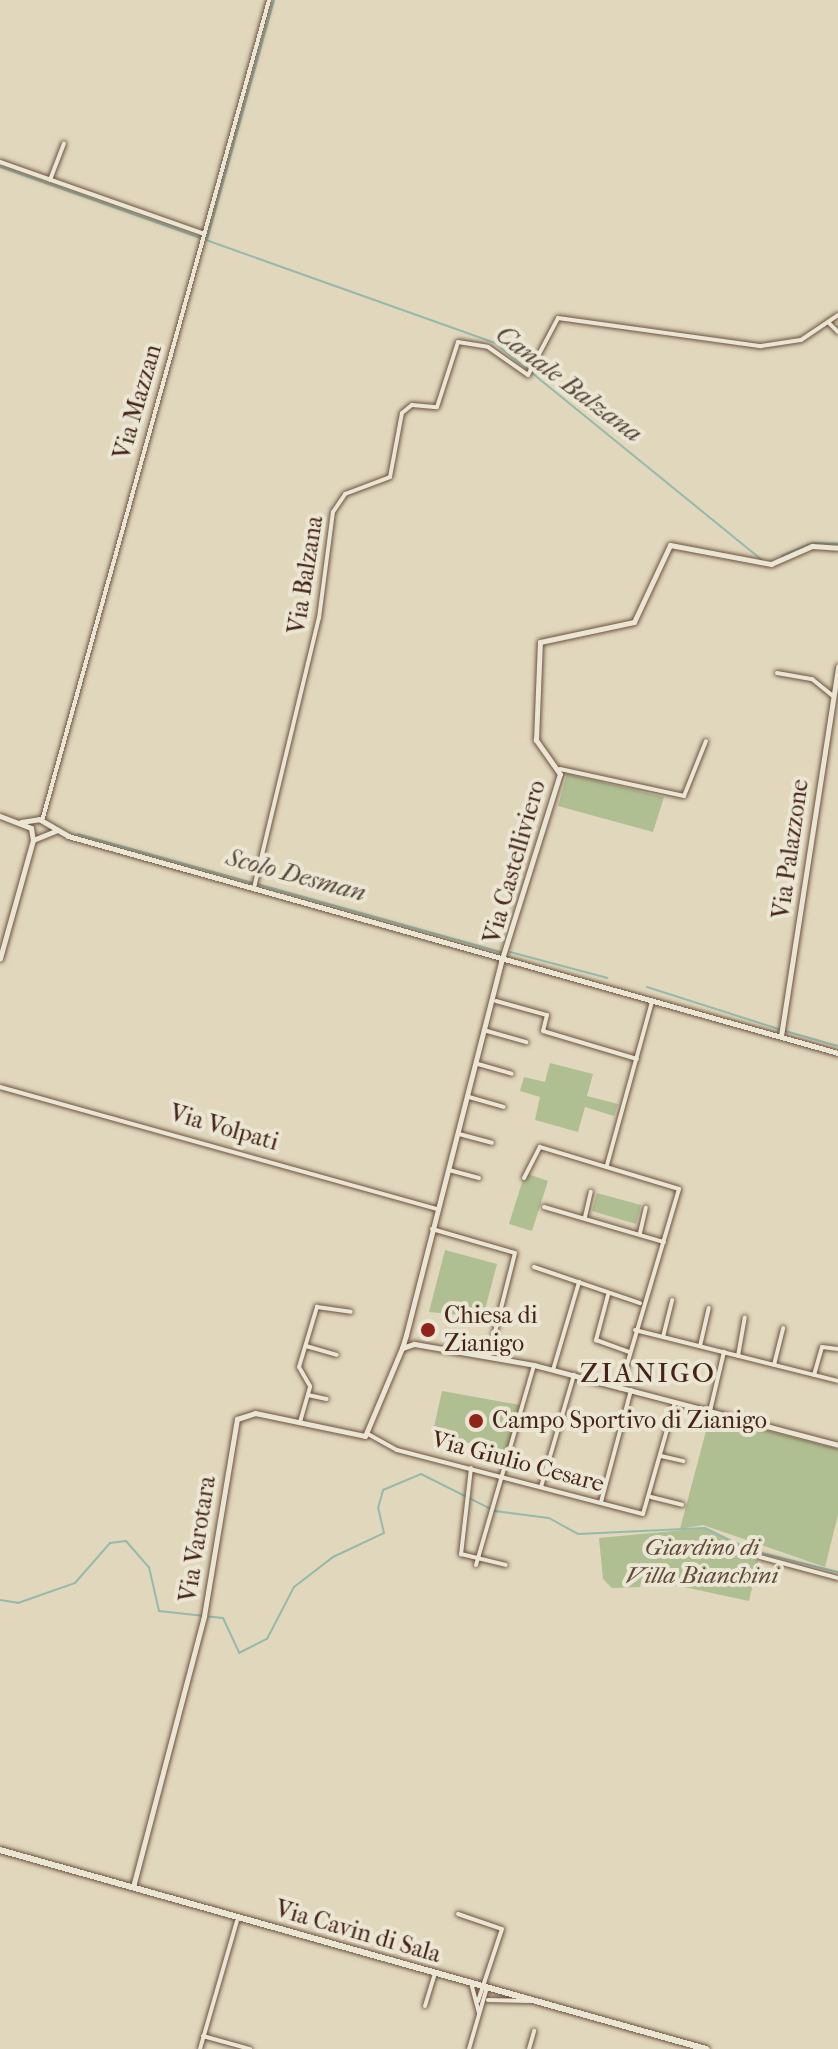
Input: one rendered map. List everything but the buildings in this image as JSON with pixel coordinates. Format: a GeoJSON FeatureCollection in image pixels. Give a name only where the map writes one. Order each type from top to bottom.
{"type":"FeatureCollection","features":[{"type":"Feature","properties":{"kind":"main road","name":"Via Cavin di Sala"},"geometry":{"type":"LineString","coordinates":[[0,1850],[706,2049]]}},
{"type":"Feature","properties":{"kind":"street","name":"Via Mazzan"},"geometry":{"type":"LineString","coordinates":[[40,823],[269,0]]}},
{"type":"Feature","properties":{"kind":"street"},"geometry":{"type":"LineString","coordinates":[[50,180],[64,144]]}},
{"type":"Feature","properties":{"kind":"street"},"geometry":{"type":"LineString","coordinates":[[0,162],[204,234]]}},
{"type":"Feature","properties":{"kind":"street","name":"Via Balzana"},"geometry":{"type":"LineString","coordinates":[[255,885],[319,618],[338,500],[390,477],[402,413],[412,405],[437,407],[458,342],[488,347],[531,372],[558,318],[761,346],[801,340],[838,315]]}},
{"type":"Feature","properties":{"kind":"street"},"geometry":{"type":"LineString","coordinates":[[829,323],[838,332]]}},
{"type":"Feature","properties":{"kind":"street","name":"Via Castelliviero"},"geometry":{"type":"LineString","coordinates":[[706,741],[684,796],[560,769],[536,740],[535,658],[543,639],[634,622],[670,545],[771,564],[812,546],[838,548]]}},
{"type":"Feature","properties":{"kind":"street","name":"Via Palazzone"},"geometry":{"type":"LineString","coordinates":[[780,1032],[838,666]]}},
{"type":"Feature","properties":{"kind":"street"},"geometry":{"type":"LineString","coordinates":[[777,673],[812,679],[832,695]]}},
{"type":"Feature","properties":{"kind":"street","name":"Via Castelliviero"},"geometry":{"type":"LineString","coordinates":[[500,962],[560,769]]}},
{"type":"Feature","properties":{"kind":"street"},"geometry":{"type":"LineString","coordinates":[[0,816],[40,823],[56,831],[255,885],[500,962],[780,1032],[838,1053]]}},
{"type":"Feature","properties":{"kind":"street"},"geometry":{"type":"LineString","coordinates":[[21,822],[31,830],[33,840]]}},
{"type":"Feature","properties":{"kind":"street"},"geometry":{"type":"LineString","coordinates":[[31,830],[40,823]]}},
{"type":"Feature","properties":{"kind":"street"},"geometry":{"type":"LineString","coordinates":[[31,830],[40,823]]}},
{"type":"Feature","properties":{"kind":"street"},"geometry":{"type":"LineString","coordinates":[[0,958],[40,823]]}},
{"type":"Feature","properties":{"kind":"street"},"geometry":{"type":"LineString","coordinates":[[368,1434],[406,1335],[432,1229],[496,1001],[500,962]]}},
{"type":"Feature","properties":{"kind":"street"},"geometry":{"type":"LineString","coordinates":[[496,1001],[547,1015],[543,1031],[637,1059]]}},
{"type":"Feature","properties":{"kind":"street"},"geometry":{"type":"LineString","coordinates":[[606,1165],[652,1002]]}},
{"type":"Feature","properties":{"kind":"street"},"geometry":{"type":"LineString","coordinates":[[487,1031],[526,1042]]}},
{"type":"Feature","properties":{"kind":"street"},"geometry":{"type":"LineString","coordinates":[[478,1064],[512,1074]]}},
{"type":"Feature","properties":{"kind":"street","name":"Via Volpati"},"geometry":{"type":"LineString","coordinates":[[0,1087],[438,1209]]}},
{"type":"Feature","properties":{"kind":"street"},"geometry":{"type":"LineString","coordinates":[[469,1097],[504,1107]]}},
{"type":"Feature","properties":{"kind":"street"},"geometry":{"type":"LineString","coordinates":[[459,1134],[492,1143]]}},
{"type":"Feature","properties":{"kind":"street"},"geometry":{"type":"LineString","coordinates":[[524,1178],[536,1147],[606,1165],[679,1189],[664,1242],[640,1303],[620,1388]]}},
{"type":"Feature","properties":{"kind":"street"},"geometry":{"type":"LineString","coordinates":[[449,1170],[479,1178]]}},
{"type":"Feature","properties":{"kind":"street"},"geometry":{"type":"LineString","coordinates":[[584,1217],[591,1192]]}},
{"type":"Feature","properties":{"kind":"street"},"geometry":{"type":"LineString","coordinates":[[544,1207],[664,1242]]}},
{"type":"Feature","properties":{"kind":"street"},"geometry":{"type":"LineString","coordinates":[[640,1233],[646,1208]]}},
{"type":"Feature","properties":{"kind":"street"},"geometry":{"type":"LineString","coordinates":[[432,1229],[514,1252],[489,1356]]}},
{"type":"Feature","properties":{"kind":"street"},"geometry":{"type":"LineString","coordinates":[[534,1267],[640,1303]]}},
{"type":"Feature","properties":{"kind":"street"},"geometry":{"type":"LineString","coordinates":[[553,1370],[579,1282]]}},
{"type":"Feature","properties":{"kind":"street"},"geometry":{"type":"LineString","coordinates":[[609,1294],[596,1340],[629,1352]]}},
{"type":"Feature","properties":{"kind":"street"},"geometry":{"type":"LineString","coordinates":[[663,1337],[672,1300]]}},
{"type":"Feature","properties":{"kind":"street"},"geometry":{"type":"LineString","coordinates":[[300,1424],[310,1384],[299,1372],[317,1307],[351,1312]]}},
{"type":"Feature","properties":{"kind":"street"},"geometry":{"type":"LineString","coordinates":[[700,1346],[709,1308]]}},
{"type":"Feature","properties":{"kind":"street"},"geometry":{"type":"LineString","coordinates":[[738,1356],[745,1318]]}},
{"type":"Feature","properties":{"kind":"street"},"geometry":{"type":"LineString","coordinates":[[774,1365],[783,1328]]}},
{"type":"Feature","properties":{"kind":"street"},"geometry":{"type":"LineString","coordinates":[[634,1330],[838,1381]]}},
{"type":"Feature","properties":{"kind":"street"},"geometry":{"type":"LineString","coordinates":[[406,1335],[414,1344]]}},
{"type":"Feature","properties":{"kind":"street"},"geometry":{"type":"LineString","coordinates":[[402,1348],[414,1344],[534,1365],[838,1445]]}},
{"type":"Feature","properties":{"kind":"street"},"geometry":{"type":"LineString","coordinates":[[306,1346],[337,1355]]}},
{"type":"Feature","properties":{"kind":"street"},"geometry":{"type":"LineString","coordinates":[[814,1375],[822,1347],[838,1349]]}},
{"type":"Feature","properties":{"kind":"street"},"geometry":{"type":"LineString","coordinates":[[710,1411],[724,1352]]}},
{"type":"Feature","properties":{"kind":"street"},"geometry":{"type":"LineString","coordinates":[[476,1565],[534,1365]]}},
{"type":"Feature","properties":{"kind":"street"},"geometry":{"type":"LineString","coordinates":[[541,1487],[574,1375]]}},
{"type":"Feature","properties":{"kind":"street"},"geometry":{"type":"LineString","coordinates":[[601,1502],[631,1390]]}},
{"type":"Feature","properties":{"kind":"street"},"geometry":{"type":"LineString","coordinates":[[308,1395],[327,1399]]}},
{"type":"Feature","properties":{"kind":"street"},"geometry":{"type":"LineString","coordinates":[[675,1402],[651,1497],[682,1505]]}},
{"type":"Feature","properties":{"kind":"street","name":"Via Varotara"},"geometry":{"type":"LineString","coordinates":[[133,1887],[205,1612],[237,1419],[249,1412],[349,1437],[368,1434]]}},
{"type":"Feature","properties":{"kind":"street","name":"Via Giulio Cesare"},"geometry":{"type":"LineString","coordinates":[[368,1434],[381,1445],[645,1513],[651,1497]]}},
{"type":"Feature","properties":{"kind":"street"},"geometry":{"type":"LineString","coordinates":[[661,1456],[683,1461]]}},
{"type":"Feature","properties":{"kind":"street"},"geometry":{"type":"LineString","coordinates":[[471,1468],[464,1490],[472,1497],[461,1554],[506,1565]]}},
{"type":"Feature","properties":{"kind":"street"},"geometry":{"type":"LineString","coordinates":[[760,1557],[838,1578]]}},
{"type":"Feature","properties":{"kind":"street"},"geometry":{"type":"LineString","coordinates":[[458,1914],[501,1926],[486,2002],[469,2049]]}},
{"type":"Feature","properties":{"kind":"street"},"geometry":{"type":"LineString","coordinates":[[200,2049],[237,1921]]}},
{"type":"Feature","properties":{"kind":"street"},"geometry":{"type":"LineString","coordinates":[[425,2006],[435,1973]]}},
{"type":"Feature","properties":{"kind":"street"},"geometry":{"type":"LineString","coordinates":[[471,1983],[478,2001],[479,2015]]}},
{"type":"Feature","properties":{"kind":"street"},"geometry":{"type":"LineString","coordinates":[[478,2001],[487,1987]]}},
{"type":"Feature","properties":{"kind":"street"},"geometry":{"type":"LineString","coordinates":[[486,2002],[534,2001]]}},
{"type":"Feature","properties":{"kind":"street"},"geometry":{"type":"LineString","coordinates":[[529,2049],[534,2031]]}},
{"type":"Feature","properties":{"kind":"street"},"geometry":{"type":"LineString","coordinates":[[203,2036],[250,2049]]}},
{"type":"Feature","properties":{"kind":"green space"},"geometry":{"type":"Polygon","coordinates":[[[567,774],[664,797],[653,832],[558,806],[567,774]]]}},
{"type":"Feature","properties":{"kind":"green space"},"geometry":{"type":"Polygon","coordinates":[[[550,1063],[593,1074],[587,1096],[618,1104],[614,1116],[585,1107],[578,1132],[535,1120],[540,1097],[520,1091],[524,1077],[545,1082],[550,1063]]]}},
{"type":"Feature","properties":{"kind":"green space"},"geometry":{"type":"Polygon","coordinates":[[[525,1173],[548,1181],[532,1231],[509,1224],[525,1173]]]}},
{"type":"Feature","properties":{"kind":"green space"},"geometry":{"type":"Polygon","coordinates":[[[597,1193],[641,1205],[636,1224],[592,1211],[597,1193]]]}},
{"type":"Feature","properties":{"kind":"green space"},"geometry":{"type":"Polygon","coordinates":[[[445,1250],[497,1264],[483,1317],[429,1312],[445,1250]]]}},
{"type":"Feature","properties":{"kind":"green space","name":"Campo Sportivo di Zianigo"},"geometry":{"type":"Polygon","coordinates":[[[442,1391],[520,1405],[507,1450],[432,1436],[442,1391]]]}},
{"type":"Feature","properties":{"kind":"green space"},"geometry":{"type":"Polygon","coordinates":[[[710,1416],[838,1449],[838,1515],[825,1567],[703,1525],[680,1529],[710,1416]]]}},
{"type":"Feature","properties":{"kind":"green space","name":"Giardino di Villa Bianchini"},"geometry":{"type":"Polygon","coordinates":[[[705,1528],[760,1553],[749,1601],[642,1578],[640,1587],[612,1588],[603,1579],[599,1538],[705,1528]]]}},
{"type":"Feature","properties":{"kind":"waterway"},"geometry":{"type":"LineString","coordinates":[[207,240],[274,0]]}},
{"type":"Feature","properties":{"kind":"waterway","name":"Canale Balzana"},"geometry":{"type":"LineString","coordinates":[[0,167],[200,238]]}},
{"type":"Feature","properties":{"kind":"waterway","name":"Canale Balzana"},"geometry":{"type":"LineString","coordinates":[[206,240],[495,343],[762,560]]}},
{"type":"Feature","properties":{"kind":"waterway","name":"Canale Balzana"},"geometry":{"type":"LineString","coordinates":[[782,556],[813,543],[838,544]]}},
{"type":"Feature","properties":{"kind":"waterway","name":"Scolo Desman"},"geometry":{"type":"LineString","coordinates":[[78,834],[501,952]]}},
{"type":"Feature","properties":{"kind":"waterway","name":"Scolo Desman"},"geometry":{"type":"LineString","coordinates":[[510,952],[608,978]]}},
{"type":"Feature","properties":{"kind":"waterway","name":"Scolo Desman"},"geometry":{"type":"LineString","coordinates":[[647,987],[779,1029]]}},
{"type":"Feature","properties":{"kind":"waterway","name":"Scolo Desman"},"geometry":{"type":"LineString","coordinates":[[785,1031],[838,1046]]}},
{"type":"Feature","properties":{"kind":"waterway"},"geometry":{"type":"LineString","coordinates":[[0,1600],[18,1603],[75,1583],[110,1543],[126,1541],[149,1567],[159,1611],[223,1618],[239,1653],[267,1639],[294,1587],[333,1557],[384,1533],[378,1508],[383,1490],[421,1474],[495,1511],[549,1518],[578,1534],[705,1528],[750,1550],[838,1572]]}},
{"type":"Feature","properties":{"kind":"place","name":"Chiesa di Zianigo"},"geometry":{"type":"Point","coordinates":[428,1330]}},
{"type":"Feature","properties":{"kind":"place","name":"Campo Sportivo di Zianigo"},"geometry":{"type":"Point","coordinates":[476,1421]}},
{"type":"Feature","properties":{"kind":"district","name":"ZIANIGO"},"geometry":{"type":"Point","coordinates":[648,1373]}}]}
